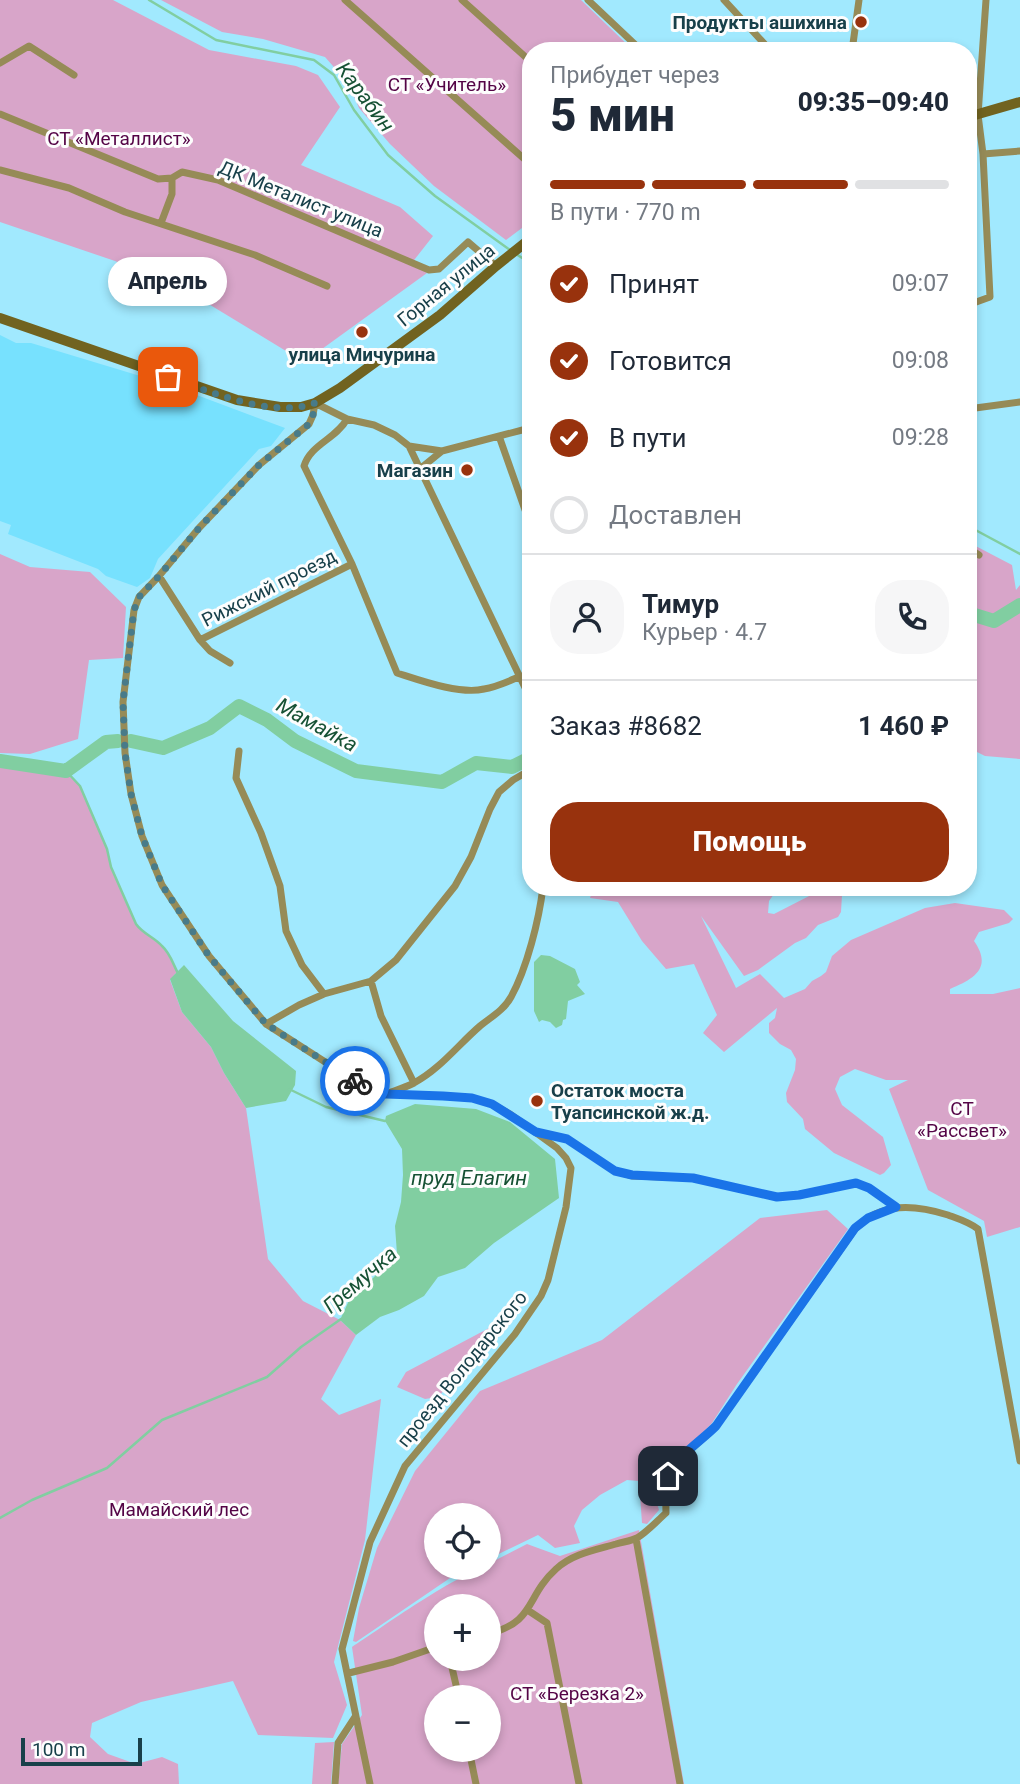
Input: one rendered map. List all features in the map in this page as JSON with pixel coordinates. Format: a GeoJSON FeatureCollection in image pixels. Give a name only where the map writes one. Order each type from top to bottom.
{"type":"FeatureCollection","features":[{"type":"Feature","properties":{"kind":"street"},"geometry":{"type":"LineString","coordinates":[[345,0],[522,157]]}},
{"type":"Feature","properties":{"kind":"street"},"geometry":{"type":"LineString","coordinates":[[463,0],[522,54]]}},
{"type":"Feature","properties":{"kind":"street"},"geometry":{"type":"LineString","coordinates":[[588,0],[632,42]]}},
{"type":"Feature","properties":{"kind":"street"},"geometry":{"type":"LineString","coordinates":[[724,0],[763,42]]}},
{"type":"Feature","properties":{"kind":"street"},"geometry":{"type":"LineString","coordinates":[[853,42],[859,0]]}},
{"type":"Feature","properties":{"kind":"street"},"geometry":{"type":"LineString","coordinates":[[977,80],[986,0]]}},
{"type":"Feature","properties":{"kind":"street"},"geometry":{"type":"LineString","coordinates":[[0,63],[29,46],[74,75]]}},
{"type":"Feature","properties":{"kind":"street"},"geometry":{"type":"LineString","coordinates":[[977,115],[1020,102]]}},
{"type":"Feature","properties":{"kind":"street","name":"ДК Металист улица"},"geometry":{"type":"LineString","coordinates":[[0,114],[158,179],[172,178],[182,172],[218,180],[429,270],[439,269],[468,242],[496,266]]}},
{"type":"Feature","properties":{"kind":"street"},"geometry":{"type":"LineString","coordinates":[[977,131],[983,154],[990,297],[977,302]]}},
{"type":"Feature","properties":{"kind":"street"},"geometry":{"type":"LineString","coordinates":[[983,154],[1020,151]]}},
{"type":"Feature","properties":{"kind":"street"},"geometry":{"type":"LineString","coordinates":[[0,170],[69,188],[125,212],[255,255],[327,286]]}},
{"type":"Feature","properties":{"kind":"street"},"geometry":{"type":"LineString","coordinates":[[161,223],[172,194],[172,178]]}},
{"type":"Feature","properties":{"kind":"street","name":"Горная улица"},"geometry":{"type":"LineString","coordinates":[[315,403],[340,388],[440,315],[522,245]]}},
{"type":"Feature","properties":{"kind":"street"},"geometry":{"type":"LineString","coordinates":[[0,318],[237,400],[293,408],[315,403],[347,419],[374,425],[395,435],[409,446],[421,468],[467,571],[521,676]]}},
{"type":"Feature","properties":{"kind":"street"},"geometry":{"type":"LineString","coordinates":[[977,408],[1020,402]]}},
{"type":"Feature","properties":{"kind":"street","name":"проезд Володарского"},"geometry":{"type":"LineString","coordinates":[[315,403],[309,424],[259,465],[139,597],[134,610],[123,702],[125,753],[131,794],[142,836],[162,885],[209,956],[266,1024],[361,1085],[386,1094],[472,1098],[492,1104],[557,1148],[571,1168],[568,1198],[548,1280],[541,1296],[515,1334],[405,1466],[370,1542],[342,1648],[370,1784]]}},
{"type":"Feature","properties":{"kind":"street","name":"Рижский проезд"},"geometry":{"type":"LineString","coordinates":[[347,419],[341,430],[310,453],[304,466],[352,564],[397,673],[453,688],[482,690],[521,676]]}},
{"type":"Feature","properties":{"kind":"street"},"geometry":{"type":"LineString","coordinates":[[409,446],[442,451],[522,430]]}},
{"type":"Feature","properties":{"kind":"street"},"geometry":{"type":"LineString","coordinates":[[499,436],[522,501]]}},
{"type":"Feature","properties":{"kind":"street"},"geometry":{"type":"LineString","coordinates":[[421,468],[442,451]]}},
{"type":"Feature","properties":{"kind":"street","name":"Рижский проезд"},"geometry":{"type":"LineString","coordinates":[[200,640],[352,564]]}},
{"type":"Feature","properties":{"kind":"street"},"geometry":{"type":"LineString","coordinates":[[159,576],[200,640],[210,651],[230,663]]}},
{"type":"Feature","properties":{"kind":"street"},"geometry":{"type":"LineString","coordinates":[[239,751],[236,778],[261,833],[281,887],[286,931],[302,965],[324,994]]}},
{"type":"Feature","properties":{"kind":"street"},"geometry":{"type":"LineString","coordinates":[[266,1024],[324,994],[371,981],[396,960],[455,886],[471,857],[499,792],[522,775]]}},
{"type":"Feature","properties":{"kind":"street"},"geometry":{"type":"LineString","coordinates":[[386,1094],[414,1083],[440,1065],[504,1007],[512,995],[528,952],[542,896]]}},
{"type":"Feature","properties":{"kind":"street"},"geometry":{"type":"LineString","coordinates":[[371,981],[381,1016],[414,1083]]}},
{"type":"Feature","properties":{"kind":"street"},"geometry":{"type":"LineString","coordinates":[[536,1132],[567,1139],[615,1171],[632,1175],[693,1178],[777,1197],[856,1183],[869,1188],[896,1207]]}},
{"type":"Feature","properties":{"kind":"street"},"geometry":{"type":"LineString","coordinates":[[501,1631],[529,1611],[535,1592],[557,1568],[582,1553],[636,1539],[666,1513],[668,1476],[675,1461],[716,1426],[855,1228],[868,1218],[896,1207],[910,1206],[936,1211],[972,1223],[978,1229],[1020,1461]]}},
{"type":"Feature","properties":{"kind":"street"},"geometry":{"type":"LineString","coordinates":[[636,1539],[680,1784]]}},
{"type":"Feature","properties":{"kind":"street"},"geometry":{"type":"LineString","coordinates":[[529,1611],[547,1623],[579,1784]]}},
{"type":"Feature","properties":{"kind":"street"},"geometry":{"type":"LineString","coordinates":[[349,1673],[424,1651]]}},
{"type":"Feature","properties":{"kind":"street"},"geometry":{"type":"LineString","coordinates":[[335,1784],[338,1743],[356,1716]]}},
{"type":"Feature","properties":{"kind":"street"},"geometry":{"type":"LineString","coordinates":[[471,1762],[476,1784]]}},
{"type":"Feature","properties":{"kind":"shaded area"},"geometry":{"type":"Polygon","coordinates":[[[0,335],[16,343],[31,343],[170,385],[285,428],[271,446],[259,449],[158,559],[150,578],[137,587],[8,534],[11,525],[0,521],[0,335]]]}},
{"type":"Feature","properties":{"kind":"green space","name":"СТ «Металлист»"},"geometry":{"type":"Polygon","coordinates":[[[0,0],[113,0],[209,50],[296,66],[318,75],[340,107],[301,165],[400,207],[433,236],[411,264],[427,273],[304,362],[202,300],[115,261],[0,222],[0,0]]]}},
{"type":"Feature","properties":{"kind":"green space","name":"СТ «Учитель»"},"geometry":{"type":"Polygon","coordinates":[[[161,0],[581,0],[625,42],[522,42],[522,228],[506,240],[434,186],[390,144],[359,108],[348,83],[325,57],[263,39],[222,32],[161,0]]]}},
{"type":"Feature","properties":{"kind":"green space"},"geometry":{"type":"Polygon","coordinates":[[[977,547],[1012,565],[1016,590],[1020,585],[1020,759],[985,756],[977,752],[977,547]]]}},
{"type":"Feature","properties":{"kind":"green space"},"geometry":{"type":"Polygon","coordinates":[[[0,554],[30,567],[90,572],[126,607],[123,658],[89,660],[78,739],[30,754],[0,753],[0,554]]]}},
{"type":"Feature","properties":{"kind":"green space","name":"Мамайский лес"},"geometry":{"type":"Polygon","coordinates":[[[0,765],[66,773],[80,786],[136,924],[163,947],[169,956],[177,972],[170,980],[182,1012],[211,1047],[246,1108],[268,1259],[303,1301],[340,1320],[356,1335],[321,1399],[339,1415],[381,1399],[365,1540],[334,1662],[347,1705],[333,1738],[258,1735],[233,1681],[141,1702],[92,1723],[90,1737],[108,1754],[136,1764],[162,1757],[178,1764],[179,1784],[0,1784],[0,765]]]}},
{"type":"Feature","properties":{"kind":"green space","name":"СТ «Рассвет»"},"geometry":{"type":"Polygon","coordinates":[[[773,896],[769,901],[768,913],[774,914],[809,896],[842,896],[838,917],[818,925],[806,938],[758,970],[744,976],[701,916],[736,988],[760,974],[784,998],[805,989],[826,972],[832,956],[851,940],[925,908],[955,903],[1004,910],[1013,919],[1009,923],[979,932],[974,941],[982,958],[981,965],[973,977],[950,989],[950,994],[993,994],[1020,988],[1020,1227],[987,1237],[984,1221],[928,1190],[889,1089],[908,1080],[886,1080],[855,1069],[840,1077],[835,1089],[842,1105],[883,1137],[891,1165],[880,1175],[834,1153],[805,1129],[803,1119],[787,1102],[786,1093],[795,1070],[796,1059],[791,1050],[769,1033],[769,1023],[775,1018],[777,1008],[724,1052],[703,1033],[717,1015],[694,964],[666,969],[642,941],[618,902],[590,898],[773,896]]]}},
{"type":"Feature","properties":{"kind":"green space"},"geometry":{"type":"Polygon","coordinates":[[[827,1210],[848,1229],[712,1423],[697,1439],[649,1475],[659,1510],[647,1524],[642,1523],[639,1481],[627,1480],[600,1495],[582,1510],[574,1526],[580,1543],[555,1548],[538,1535],[501,1553],[501,1503],[424,1503],[424,1580],[447,1580],[356,1642],[353,1641],[359,1608],[377,1548],[415,1471],[480,1391],[602,1340],[760,1218],[827,1210]]]}},
{"type":"Feature","properties":{"kind":"green space"},"geometry":{"type":"Polygon","coordinates":[[[491,1327],[498,1332],[438,1397],[425,1399],[397,1387],[406,1372],[491,1327]]]}},
{"type":"Feature","properties":{"kind":"green space","name":"СТ «Березка 2»"},"geometry":{"type":"Polygon","coordinates":[[[639,1530],[684,1784],[338,1784],[342,1744],[362,1715],[352,1647],[424,1600],[424,1671],[501,1671],[501,1594],[433,1594],[457,1580],[501,1580],[501,1557],[527,1544],[560,1556],[639,1530]]]}},
{"type":"Feature","properties":{"kind":"green space"},"geometry":{"type":"Polygon","coordinates":[[[334,1742],[331,1784],[312,1784],[315,1743],[334,1742]]]}},
{"type":"Feature","properties":{"kind":"water"},"geometry":{"type":"Polygon","coordinates":[[[541,955],[550,956],[575,969],[580,982],[577,985],[585,994],[568,1001],[566,1019],[556,1028],[550,1022],[539,1022],[534,1011],[534,962],[541,955]]]}},
{"type":"Feature","properties":{"kind":"water"},"geometry":{"type":"Polygon","coordinates":[[[184,965],[233,1021],[296,1071],[295,1085],[286,1101],[246,1108],[211,1047],[182,1012],[170,979],[184,965]]]}},
{"type":"Feature","properties":{"kind":"water","name":"пруд Елагин"},"geometry":{"type":"Polygon","coordinates":[[[415,1104],[476,1109],[510,1122],[555,1159],[559,1198],[494,1243],[465,1268],[438,1277],[424,1296],[380,1317],[356,1335],[340,1320],[352,1294],[369,1282],[397,1254],[395,1226],[401,1202],[402,1149],[385,1121],[386,1116],[415,1104]]]}},
{"type":"Feature","properties":{"kind":"waterway","name":"Карабин"},"geometry":{"type":"LineString","coordinates":[[149,0],[216,40],[314,60],[334,75],[354,110],[388,155],[435,196],[510,250]]}},
{"type":"Feature","properties":{"kind":"waterway","name":"Карабин"},"geometry":{"type":"LineString","coordinates":[[516,254],[522,258]]}},
{"type":"Feature","properties":{"kind":"waterway","name":"Карабин"},"geometry":{"type":"LineString","coordinates":[[977,531],[1020,554]]}},
{"type":"Feature","properties":{"kind":"waterway","name":"Мамайка"},"geometry":{"type":"LineString","coordinates":[[977,616],[994,621],[1020,605]]}},
{"type":"Feature","properties":{"kind":"waterway","name":"Мамайка"},"geometry":{"type":"LineString","coordinates":[[131,741],[163,748],[210,728],[239,706],[267,720],[295,741],[356,771],[442,782],[476,763],[512,767],[522,762]]}},
{"type":"Feature","properties":{"kind":"waterway","name":"Гремучка"},"geometry":{"type":"LineString","coordinates":[[0,761],[66,771],[106,742],[118,741]]}},
{"type":"Feature","properties":{"kind":"waterway","name":"Гремучка"},"geometry":{"type":"LineString","coordinates":[[66,771],[80,786],[136,924],[165,949],[179,975]]}},
{"type":"Feature","properties":{"kind":"waterway","name":"Гремучка"},"geometry":{"type":"LineString","coordinates":[[289,1089],[326,1107],[385,1121]]}},
{"type":"Feature","properties":{"kind":"waterway","name":"Гремучка"},"geometry":{"type":"LineString","coordinates":[[0,1518],[32,1500],[107,1468],[162,1420],[267,1377],[301,1347],[341,1319]]}},
{"type":"Feature","properties":{"kind":"way so far"},"geometry":{"type":"LineString","coordinates":[[168,377],[237,400],[268,406],[293,408],[315,403],[309,424],[259,465],[139,597],[134,610],[123,702],[125,753],[131,794],[142,836],[162,885],[209,956],[266,1024],[355,1081]]}},
{"type":"Feature","properties":{"kind":"place","name":"Продукты ашихина"},"geometry":{"type":"Point","coordinates":[861,22]}},
{"type":"Feature","properties":{"kind":"place","name":"улица Мичурина"},"geometry":{"type":"Point","coordinates":[362,332]}},
{"type":"Feature","properties":{"kind":"place","name":"Апрель"},"geometry":{"type":"Point","coordinates":[168,377]}},
{"type":"Feature","properties":{"kind":"place","name":"Магазин"},"geometry":{"type":"Point","coordinates":[467,470]}},
{"type":"Feature","properties":{"kind":"place","name":"Остаток моста Туапсинской ж.д."},"geometry":{"type":"Point","coordinates":[537,1101]}},
{"type":"Feature","properties":{"kind":"route"},"geometry":{"type":"LineString","coordinates":[[355,1081],[386,1094],[472,1098],[492,1104],[536,1132],[567,1139],[615,1171],[632,1175],[693,1178],[777,1197],[856,1183],[869,1188],[896,1207],[859,1223],[716,1426],[675,1461],[668,1476]]}}]}
